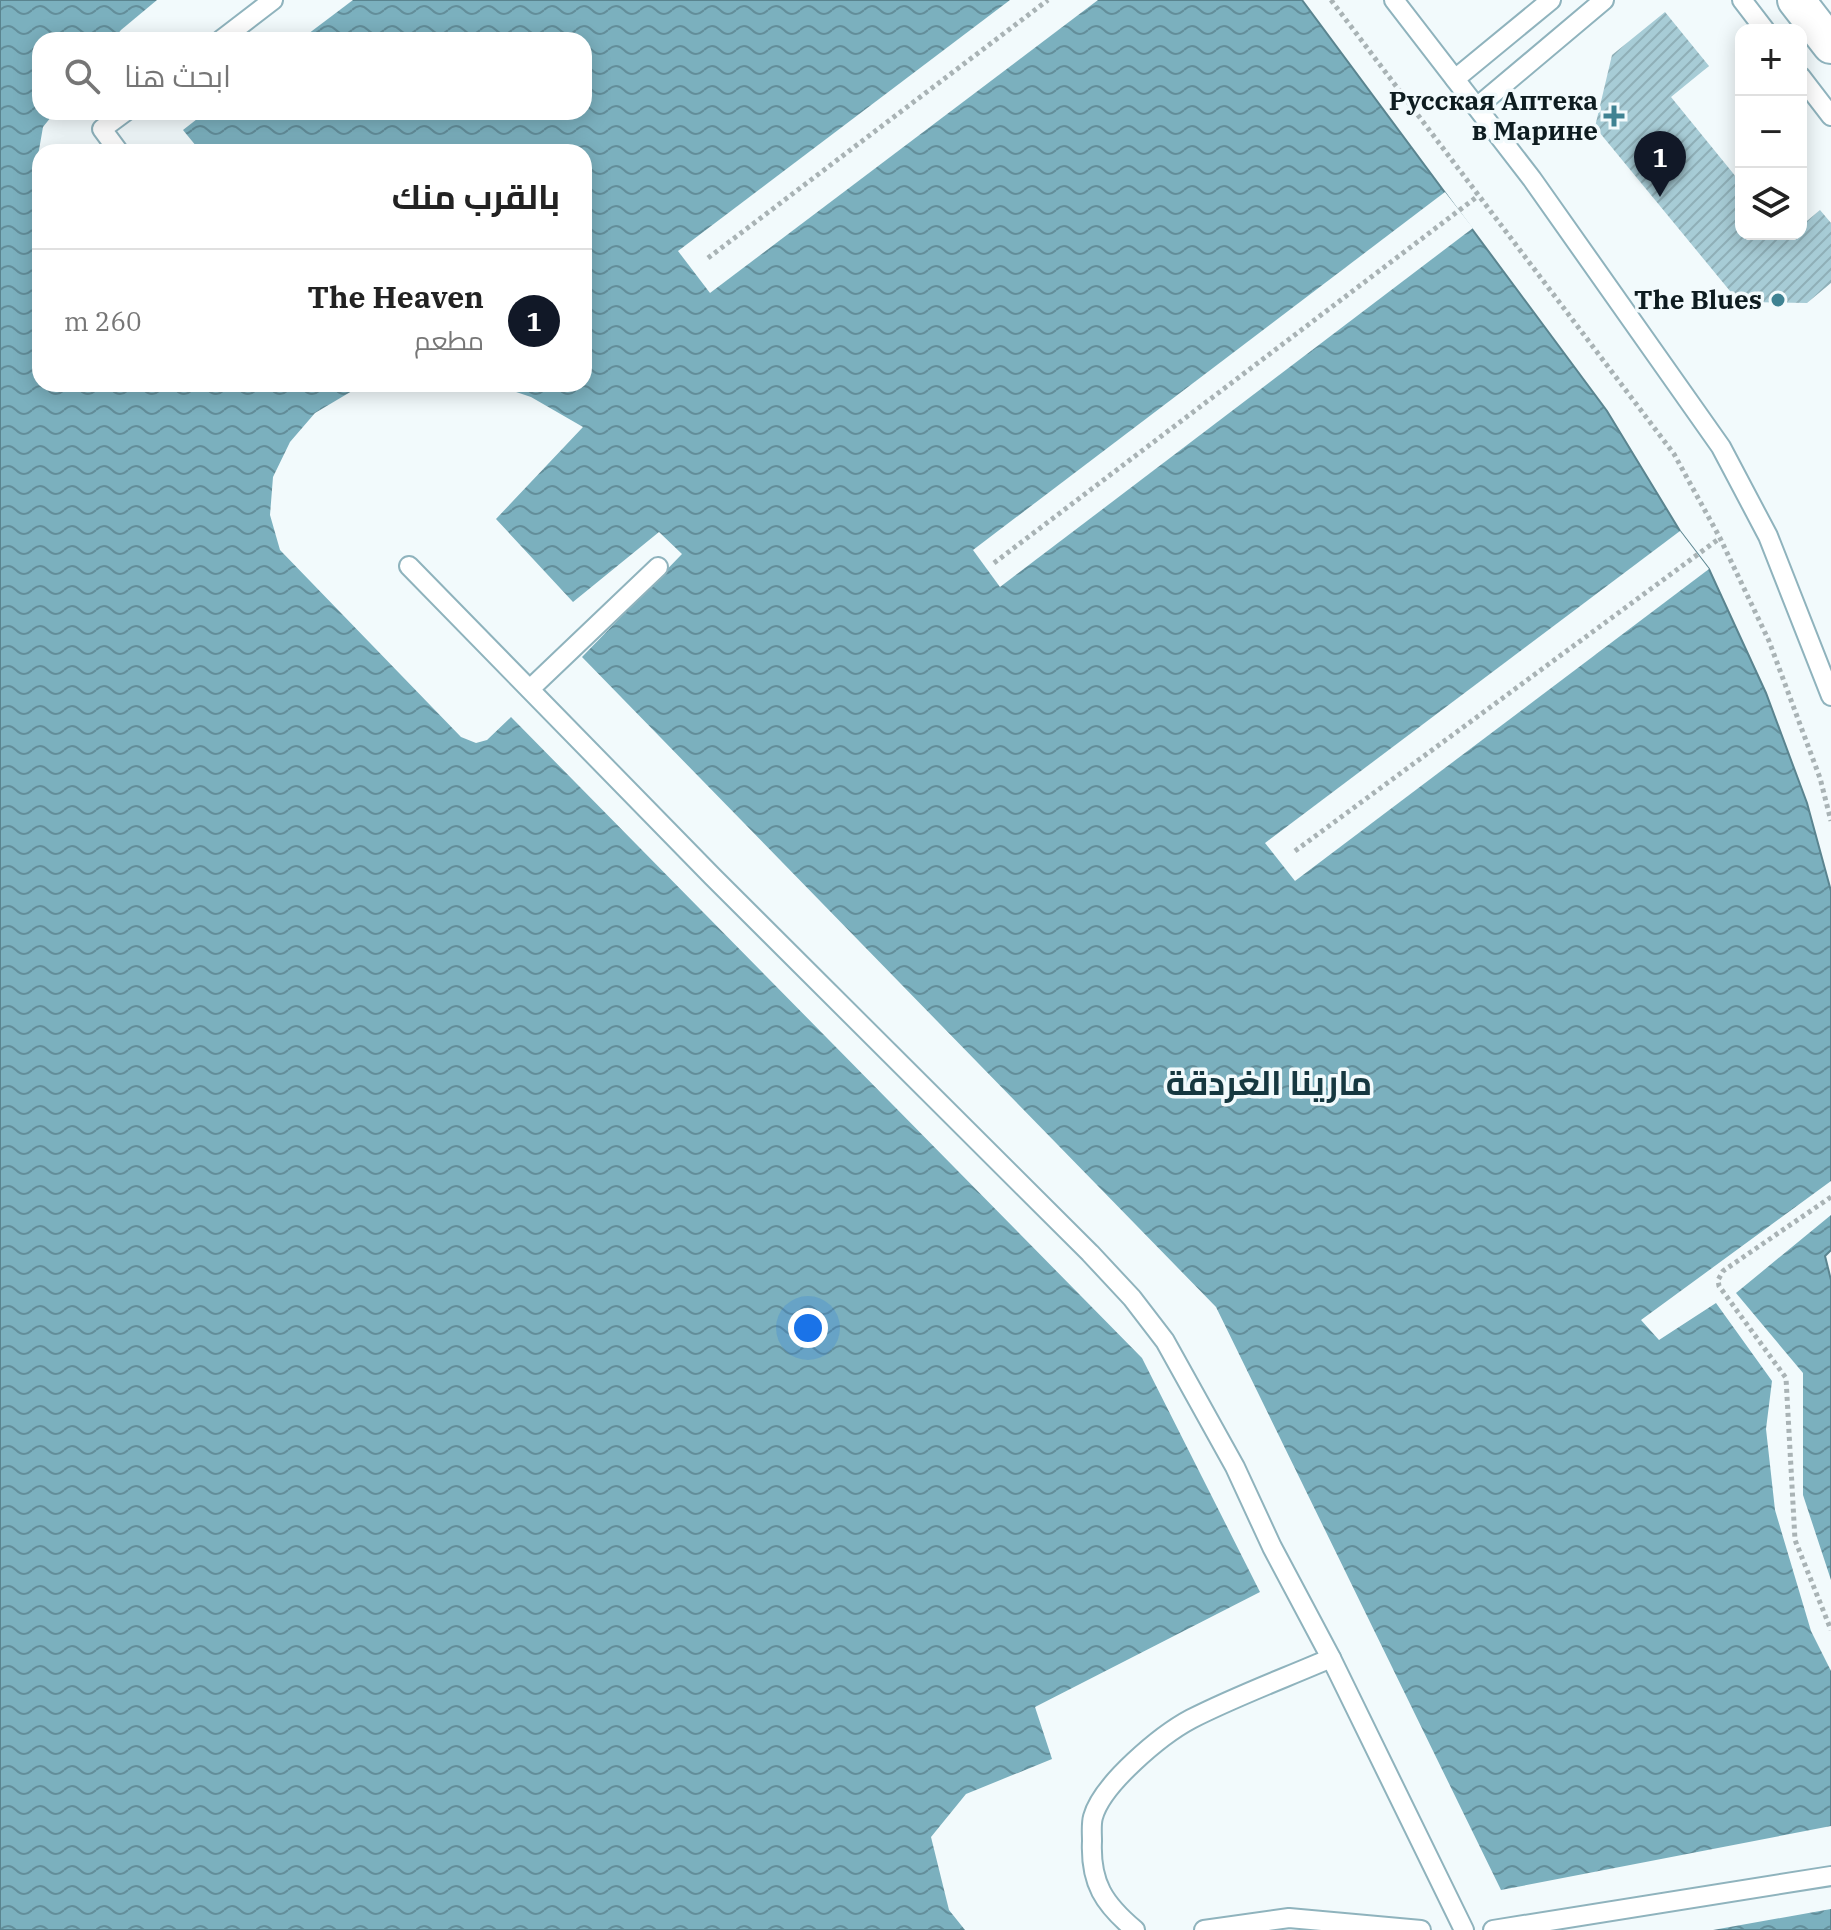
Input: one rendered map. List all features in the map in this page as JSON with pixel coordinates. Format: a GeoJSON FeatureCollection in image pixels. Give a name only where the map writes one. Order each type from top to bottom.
{"type":"FeatureCollection","features":[{"type":"Feature","properties":{"kind":"street"},"geometry":{"type":"LineString","coordinates":[[1796,0],[1831,45]]}},
{"type":"Feature","properties":{"kind":"lane"},"geometry":{"type":"LineString","coordinates":[[231,32],[273,0]]}},
{"type":"Feature","properties":{"kind":"lane"},"geometry":{"type":"LineString","coordinates":[[1394,0],[1532,179],[1721,447],[1768,536],[1831,696]]}},
{"type":"Feature","properties":{"kind":"lane"},"geometry":{"type":"LineString","coordinates":[[1455,79],[1551,0]]}},
{"type":"Feature","properties":{"kind":"lane"},"geometry":{"type":"LineString","coordinates":[[1477,107],[1604,0]]}},
{"type":"Feature","properties":{"kind":"lane"},"geometry":{"type":"LineString","coordinates":[[1742,0],[1760,24]]}},
{"type":"Feature","properties":{"kind":"lane"},"geometry":{"type":"LineString","coordinates":[[1807,85],[1831,116]]}},
{"type":"Feature","properties":{"kind":"lane"},"geometry":{"type":"LineString","coordinates":[[113,144],[102,129],[114,120]]}},
{"type":"Feature","properties":{"kind":"lane"},"geometry":{"type":"LineString","coordinates":[[409,566],[1132,1298],[1165,1341],[1235,1467],[1464,1930]]}},
{"type":"Feature","properties":{"kind":"lane"},"geometry":{"type":"LineString","coordinates":[[530,689],[658,567]]}},
{"type":"Feature","properties":{"kind":"lane"},"geometry":{"type":"LineString","coordinates":[[1135,1930],[1109,1908],[1096,1882],[1091,1860],[1093,1817],[1120,1773],[1188,1720],[1331,1658]]}},
{"type":"Feature","properties":{"kind":"lane"},"geometry":{"type":"LineString","coordinates":[[1493,1930],[1831,1876]]}},
{"type":"Feature","properties":{"kind":"lane"},"geometry":{"type":"LineString","coordinates":[[1204,1930],[1289,1918],[1421,1930]]}},
{"type":"Feature","properties":{"kind":"path"},"geometry":{"type":"LineString","coordinates":[[708,258],[1048,0]]}},
{"type":"Feature","properties":{"kind":"path"},"geometry":{"type":"LineString","coordinates":[[1331,0],[1674,454],[1720,538],[1769,641],[1820,778],[1831,821]]}},
{"type":"Feature","properties":{"kind":"path"},"geometry":{"type":"LineString","coordinates":[[994,563],[1478,196]]}},
{"type":"Feature","properties":{"kind":"path"},"geometry":{"type":"LineString","coordinates":[[1295,851],[1720,538]]}},
{"type":"Feature","properties":{"kind":"path"},"geometry":{"type":"LineString","coordinates":[[1831,1197],[1723,1271],[1718,1280],[1719,1286],[1786,1378],[1795,1540],[1831,1630]]}},
{"type":"Feature","properties":{"kind":"water"},"geometry":{"type":"Polygon","coordinates":[[[0,0],[1302,0],[1607,411],[1680,531],[1709,569],[1766,693],[1807,803],[1831,891],[1831,1250],[1825,1256],[1831,1280],[1831,1930],[0,1930],[0,0]]]}},
{"type":"Feature","properties":{"kind":"pier"},"geometry":{"type":"Polygon","coordinates":[[[157,0],[353,0],[311,32],[119,32],[157,0]]]}},
{"type":"Feature","properties":{"kind":"pier"},"geometry":{"type":"Polygon","coordinates":[[[1010,0],[1098,0],[710,293],[678,251],[1010,0]]]}},
{"type":"Feature","properties":{"kind":"pier"},"geometry":{"type":"Polygon","coordinates":[[[49,120],[196,120],[183,130],[194,144],[40,144],[43,127],[49,120]]]}},
{"type":"Feature","properties":{"kind":"pier"},"geometry":{"type":"Polygon","coordinates":[[[1445,192],[1473,228],[1000,587],[973,550],[1445,192]]]}},
{"type":"Feature","properties":{"kind":"pier"},"geometry":{"type":"Polygon","coordinates":[[[350,392],[516,392],[583,427],[496,519],[573,602],[659,532],[682,554],[582,657],[1216,1307],[1501,1890],[1831,1826],[1831,1909],[1713,1930],[965,1930],[949,1910],[931,1837],[966,1794],[1052,1759],[1035,1707],[1260,1592],[1142,1358],[511,717],[487,740],[476,743],[461,737],[280,550],[270,515],[273,477],[290,442],[315,413],[350,392]]]}},
{"type":"Feature","properties":{"kind":"pier"},"geometry":{"type":"Polygon","coordinates":[[[1680,531],[1709,569],[1295,881],[1265,843],[1680,531]]]}},
{"type":"Feature","properties":{"kind":"pier"},"geometry":{"type":"Polygon","coordinates":[[[1831,1181],[1831,1215],[1736,1293],[1803,1373],[1803,1495],[1831,1580],[1831,1671],[1811,1631],[1775,1510],[1766,1429],[1772,1381],[1716,1303],[1659,1340],[1641,1320],[1831,1181]]]}},
{"type":"Feature","properties":{"kind":"building"},"geometry":{"type":"Polygon","coordinates":[[[1665,12],[1709,66],[1671,97],[1735,176],[1735,240],[1807,240],[1807,221],[1820,210],[1831,223],[1831,283],[1807,303],[1739,302],[1595,127],[1612,55],[1665,12]]]}},
{"type":"Feature","properties":{"kind":"place","name":"Русская Аптека в Марине"},"geometry":{"type":"Point","coordinates":[1614,116]}},
{"type":"Feature","properties":{"kind":"place","name":"The Heaven"},"geometry":{"type":"Point","coordinates":[1660,197]}},
{"type":"Feature","properties":{"kind":"place","name":"The Blues"},"geometry":{"type":"Point","coordinates":[1778,300]}},
{"type":"Feature","properties":{"kind":"district","name":"مارينا الغردقة"},"geometry":{"type":"Point","coordinates":[1269,1083]}}]}
